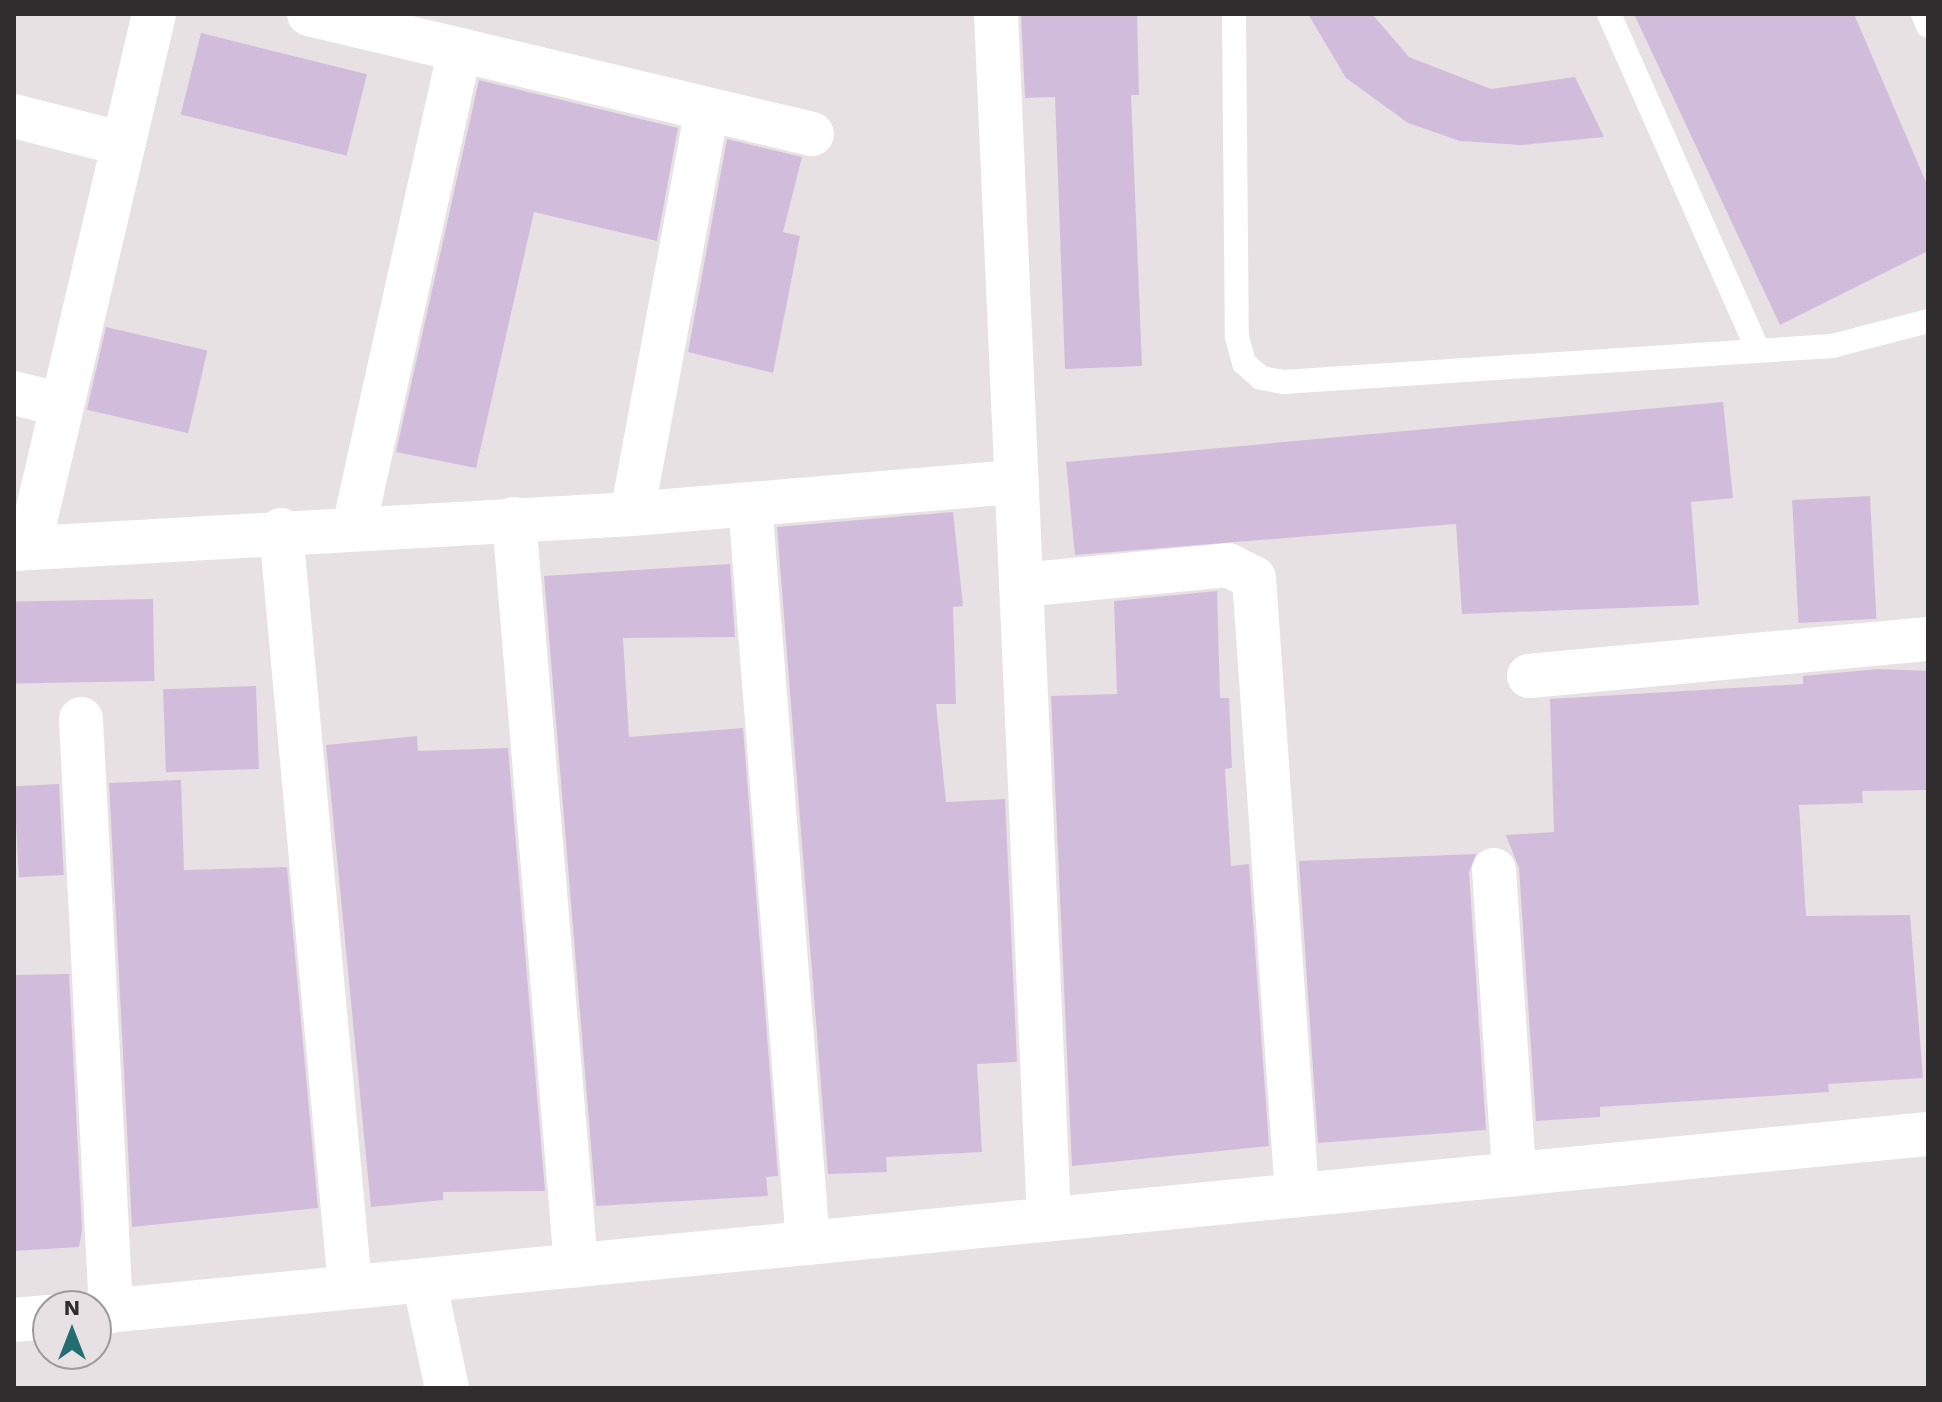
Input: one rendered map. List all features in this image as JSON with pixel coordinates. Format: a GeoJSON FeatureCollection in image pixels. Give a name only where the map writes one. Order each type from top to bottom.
{"type":"FeatureCollection","features":[{"type":"Feature","properties":{"kind":"street"},"geometry":{"type":"LineString","coordinates":[[154,14],[62,405],[21,548],[281,530],[632,514],[1017,482]]}},
{"type":"Feature","properties":{"kind":"street"},"geometry":{"type":"LineString","coordinates":[[309,14],[812,134]]}},
{"type":"Feature","properties":{"kind":"street"},"geometry":{"type":"LineString","coordinates":[[996,14],[1049,1219]]}},
{"type":"Feature","properties":{"kind":"street"},"geometry":{"type":"LineString","coordinates":[[354,527],[460,50]]}},
{"type":"Feature","properties":{"kind":"street"},"geometry":{"type":"LineString","coordinates":[[632,514],[707,110]]}},
{"type":"Feature","properties":{"kind":"street"},"geometry":{"type":"LineString","coordinates":[[14,116],[123,144]]}},
{"type":"Feature","properties":{"kind":"street"},"geometry":{"type":"LineString","coordinates":[[14,393],[62,405]]}},
{"type":"Feature","properties":{"kind":"street"},"geometry":{"type":"LineString","coordinates":[[750,504],[808,1243]]}},
{"type":"Feature","properties":{"kind":"street"},"geometry":{"type":"LineString","coordinates":[[514,519],[576,1265]]}},
{"type":"Feature","properties":{"kind":"street"},"geometry":{"type":"LineString","coordinates":[[281,530],[350,1287]]}},
{"type":"Feature","properties":{"kind":"street"},"geometry":{"type":"LineString","coordinates":[[1021,585],[1228,565],[1254,578],[1297,1195]]}},
{"type":"Feature","properties":{"kind":"street"},"geometry":{"type":"LineString","coordinates":[[1529,676],[1928,639]]}},
{"type":"Feature","properties":{"kind":"street"},"geometry":{"type":"LineString","coordinates":[[81,719],[103,1290]]}},
{"type":"Feature","properties":{"kind":"street"},"geometry":{"type":"LineString","coordinates":[[1494,870],[1514,1174]]}},
{"type":"Feature","properties":{"kind":"street"},"geometry":{"type":"LineString","coordinates":[[112,1311],[1928,1134]]}},
{"type":"Feature","properties":{"kind":"street"},"geometry":{"type":"LineString","coordinates":[[424,1280],[447,1388]]}},
{"type":"Feature","properties":{"kind":"lane"},"geometry":{"type":"LineString","coordinates":[[1234,14],[1237,337],[1244,363],[1261,378],[1283,382],[1758,351],[1873,339],[1928,321]]}},
{"type":"Feature","properties":{"kind":"lane"},"geometry":{"type":"LineString","coordinates":[[1609,14],[1758,351]]}},
{"type":"Feature","properties":{"kind":"lane"},"geometry":{"type":"LineString","coordinates":[[1923,14],[1928,26]]}},
{"type":"Feature","properties":{"kind":"building"},"geometry":{"type":"Polygon","coordinates":[[[1021,14],[1137,14],[1139,95],[1131,95],[1142,366],[1065,369],[1055,97],[1025,98],[1021,14]]]}},
{"type":"Feature","properties":{"kind":"building"},"geometry":{"type":"Polygon","coordinates":[[[1308,14],[1372,14],[1409,57],[1491,89],[1575,77],[1604,137],[1521,145],[1460,141],[1408,123],[1346,78],[1308,14]]]}},
{"type":"Feature","properties":{"kind":"building"},"geometry":{"type":"Polygon","coordinates":[[[1634,14],[1854,14],[1928,187],[1928,251],[1780,325],[1634,14]]]}},
{"type":"Feature","properties":{"kind":"building"},"geometry":{"type":"Polygon","coordinates":[[[201,33],[367,74],[347,156],[181,115],[201,33]]]}},
{"type":"Feature","properties":{"kind":"building"},"geometry":{"type":"Polygon","coordinates":[[[479,80],[678,128],[657,241],[534,212],[476,468],[396,452],[479,80]]]}},
{"type":"Feature","properties":{"kind":"building"},"geometry":{"type":"Polygon","coordinates":[[[727,139],[802,157],[783,232],[800,236],[773,373],[688,352],[727,139]]]}},
{"type":"Feature","properties":{"kind":"building"},"geometry":{"type":"Polygon","coordinates":[[[106,327],[207,350],[188,433],[87,410],[106,327]]]}},
{"type":"Feature","properties":{"kind":"building"},"geometry":{"type":"Polygon","coordinates":[[[1723,402],[1733,498],[1691,502],[1699,605],[1462,614],[1456,524],[1075,555],[1066,462],[1723,402]]]}},
{"type":"Feature","properties":{"kind":"building"},"geometry":{"type":"Polygon","coordinates":[[[1870,496],[1876,619],[1799,623],[1792,500],[1870,496]]]}},
{"type":"Feature","properties":{"kind":"building"},"geometry":{"type":"Polygon","coordinates":[[[953,512],[963,606],[953,607],[956,704],[936,704],[946,802],[1005,799],[1017,1062],[977,1064],[982,1152],[886,1157],[887,1172],[828,1174],[777,527],[953,512]]]}},
{"type":"Feature","properties":{"kind":"building"},"geometry":{"type":"Polygon","coordinates":[[[730,564],[735,637],[623,638],[629,737],[743,728],[778,1176],[766,1177],[768,1196],[596,1206],[544,576],[730,564]]]}},
{"type":"Feature","properties":{"kind":"building"},"geometry":{"type":"Polygon","coordinates":[[[1217,591],[1220,698],[1229,698],[1232,768],[1225,769],[1231,866],[1249,864],[1269,1146],[1072,1166],[1051,696],[1117,694],[1114,601],[1217,591]]]}},
{"type":"Feature","properties":{"kind":"building"},"geometry":{"type":"Polygon","coordinates":[[[153,599],[154,681],[15,683],[14,601],[153,599]]]}},
{"type":"Feature","properties":{"kind":"building"},"geometry":{"type":"Polygon","coordinates":[[[1879,669],[1928,671],[1928,790],[1862,791],[1863,803],[1799,805],[1806,916],[1910,915],[1923,1078],[1828,1084],[1829,1092],[1600,1107],[1600,1117],[1536,1121],[1519,868],[1506,835],[1554,832],[1550,699],[1803,684],[1803,676],[1879,669]]]}},
{"type":"Feature","properties":{"kind":"building"},"geometry":{"type":"Polygon","coordinates":[[[256,686],[259,769],[166,772],[163,689],[256,686]]]}},
{"type":"Feature","properties":{"kind":"building"},"geometry":{"type":"Polygon","coordinates":[[[417,736],[418,751],[508,748],[545,1191],[443,1192],[443,1200],[371,1207],[326,745],[417,736]]]}},
{"type":"Feature","properties":{"kind":"building"},"geometry":{"type":"Polygon","coordinates":[[[181,780],[184,870],[287,867],[318,1208],[132,1227],[109,783],[181,780]]]}},
{"type":"Feature","properties":{"kind":"building"},"geometry":{"type":"Polygon","coordinates":[[[59,784],[64,875],[19,877],[14,786],[59,784]]]}},
{"type":"Feature","properties":{"kind":"building"},"geometry":{"type":"Polygon","coordinates":[[[1476,854],[1469,872],[1486,1130],[1318,1143],[1299,861],[1476,854]]]}},
{"type":"Feature","properties":{"kind":"building"},"geometry":{"type":"Polygon","coordinates":[[[69,974],[82,1230],[79,1247],[14,1251],[14,975],[69,974]]]}}]}
